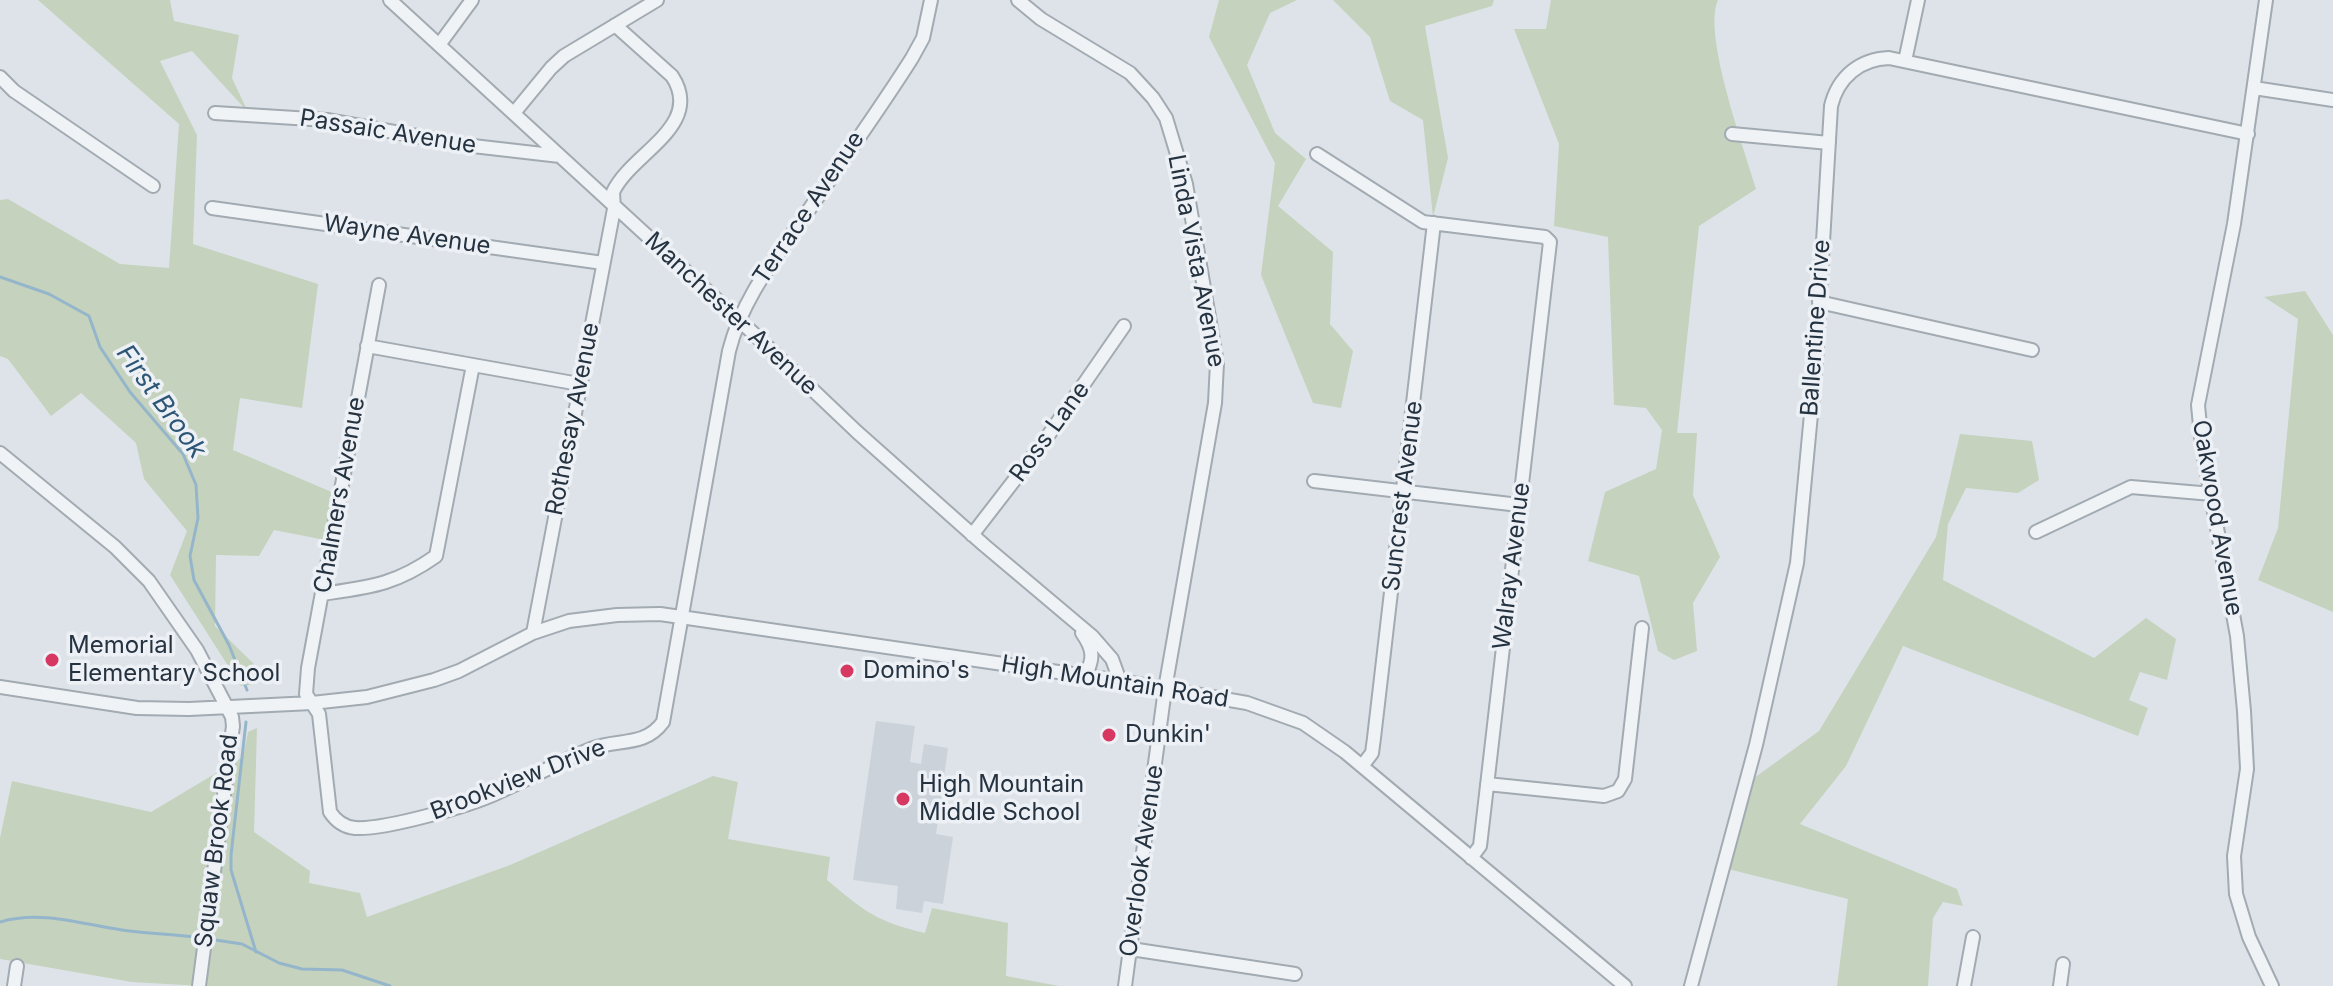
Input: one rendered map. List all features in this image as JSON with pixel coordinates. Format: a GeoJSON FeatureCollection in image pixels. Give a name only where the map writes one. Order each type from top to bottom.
{"type":"FeatureCollection","features":[{"type":"Feature","properties":{"kind":"street","name":"Manchester Avenue"},"geometry":{"type":"LineString","coordinates":[[390,0],[857,432],[1104,647],[1115,664],[1120,681]]}},
{"type":"Feature","properties":{"kind":"street"},"geometry":{"type":"LineString","coordinates":[[439,45],[472,0]]}},
{"type":"Feature","properties":{"kind":"street"},"geometry":{"type":"LineString","coordinates":[[514,113],[564,56],[657,0]]}},
{"type":"Feature","properties":{"kind":"street","name":"Terrace Avenue"},"geometry":{"type":"LineString","coordinates":[[682,617],[729,351],[738,319],[770,265],[912,58],[923,38],[931,0]]}},
{"type":"Feature","properties":{"kind":"street","name":"Linda Vista Avenue"},"geometry":{"type":"LineString","coordinates":[[1018,0],[1041,19],[1136,78],[1166,118],[1186,184],[1218,377],[1165,689]]}},
{"type":"Feature","properties":{"kind":"street"},"geometry":{"type":"LineString","coordinates":[[1905,61],[1918,0]]}},
{"type":"Feature","properties":{"kind":"street","name":"Oakwood Avenue"},"geometry":{"type":"LineString","coordinates":[[2266,0],[2234,224],[2199,397],[2202,447],[2237,636],[2244,711],[2246,783],[2233,870],[2236,894],[2246,927],[2272,986]]}},
{"type":"Feature","properties":{"kind":"street","name":"Rothesay Avenue"},"geometry":{"type":"LineString","coordinates":[[533,633],[603,263],[613,192],[615,186],[674,123],[682,104],[678,85],[672,76],[615,25]]}},
{"type":"Feature","properties":{"kind":"street","name":"Ballentine Drive"},"geometry":{"type":"LineString","coordinates":[[1691,986],[1763,716],[1797,563],[1819,302],[1831,106],[1836,88],[1843,78],[1863,64],[1875,60],[1905,61],[2248,134]]}},
{"type":"Feature","properties":{"kind":"street"},"geometry":{"type":"LineString","coordinates":[[0,77],[14,91],[153,186]]}},
{"type":"Feature","properties":{"kind":"street"},"geometry":{"type":"LineString","coordinates":[[2254,88],[2333,100]]}},
{"type":"Feature","properties":{"kind":"street","name":"Passaic Avenue"},"geometry":{"type":"LineString","coordinates":[[215,113],[327,120],[473,146],[560,156]]}},
{"type":"Feature","properties":{"kind":"street"},"geometry":{"type":"LineString","coordinates":[[1732,134],[1829,143]]}},
{"type":"Feature","properties":{"kind":"street"},"geometry":{"type":"LineString","coordinates":[[1317,154],[1423,222],[1434,223]]}},
{"type":"Feature","properties":{"kind":"street","name":"Wayne Avenue"},"geometry":{"type":"LineString","coordinates":[[212,208],[603,263]]}},
{"type":"Feature","properties":{"kind":"street","name":"Walray Avenue"},"geometry":{"type":"LineString","coordinates":[[1434,223],[1545,237],[1550,242],[1480,846],[1471,858]]}},
{"type":"Feature","properties":{"kind":"street","name":"Suncrest Avenue"},"geometry":{"type":"LineString","coordinates":[[1362,766],[1372,753],[1434,223]]}},
{"type":"Feature","properties":{"kind":"street","name":"Chalmers Avenue"},"geometry":{"type":"LineString","coordinates":[[312,703],[306,694],[308,668],[379,285]]}},
{"type":"Feature","properties":{"kind":"street"},"geometry":{"type":"LineString","coordinates":[[1819,302],[2032,350]]}},
{"type":"Feature","properties":{"kind":"street","name":"Ross Lane"},"geometry":{"type":"LineString","coordinates":[[972,535],[1043,443],[1124,326]]}},
{"type":"Feature","properties":{"kind":"street"},"geometry":{"type":"LineString","coordinates":[[367,346],[579,384]]}},
{"type":"Feature","properties":{"kind":"street"},"geometry":{"type":"LineString","coordinates":[[322,594],[383,585],[407,575],[436,556],[473,365]]}},
{"type":"Feature","properties":{"kind":"street","name":"Squaw Brook Road"},"geometry":{"type":"LineString","coordinates":[[0,453],[115,547],[149,581],[197,650],[228,708],[233,726],[199,986]]}},
{"type":"Feature","properties":{"kind":"street"},"geometry":{"type":"LineString","coordinates":[[1314,481],[1519,505]]}},
{"type":"Feature","properties":{"kind":"street"},"geometry":{"type":"LineString","coordinates":[[2036,532],[2131,487],[2212,494]]}},
{"type":"Feature","properties":{"kind":"street","name":"High Mountain Road"},"geometry":{"type":"LineString","coordinates":[[0,687],[137,708],[228,708],[367,697],[459,671],[533,633],[569,621],[641,614],[682,617],[1165,689],[1267,708],[1311,728],[1362,766],[1625,986]]}},
{"type":"Feature","properties":{"kind":"street","name":"Brookview Drive"},"geometry":{"type":"LineString","coordinates":[[312,703],[319,714],[328,806],[334,818],[355,828],[418,817],[496,794],[598,746],[636,741],[657,730],[665,716],[682,617]]}},
{"type":"Feature","properties":{"kind":"street","name":"Manchester Avenue"},"geometry":{"type":"LineString","coordinates":[[1077,623],[1093,652],[1092,663],[1085,676]]}},
{"type":"Feature","properties":{"kind":"street"},"geometry":{"type":"LineString","coordinates":[[1487,784],[1604,796],[1618,791],[1625,779],[1642,628]]}},
{"type":"Feature","properties":{"kind":"street","name":"Overlook Avenue"},"geometry":{"type":"LineString","coordinates":[[1125,986],[1165,689]]}},
{"type":"Feature","properties":{"kind":"street"},"geometry":{"type":"LineString","coordinates":[[1964,986],[1973,937]]}},
{"type":"Feature","properties":{"kind":"street"},"geometry":{"type":"LineString","coordinates":[[1131,949],[1295,974]]}},
{"type":"Feature","properties":{"kind":"street"},"geometry":{"type":"LineString","coordinates":[[2060,986],[2063,964]]}},
{"type":"Feature","properties":{"kind":"street"},"geometry":{"type":"LineString","coordinates":[[14,986],[17,966]]}},
{"type":"Feature","properties":{"kind":"shaded area","name":"High Mountain Middle School"},"geometry":{"type":"Polygon","coordinates":[[[876,721],[915,726],[910,762],[921,764],[924,744],[948,748],[936,834],[953,837],[943,904],[924,901],[922,913],[896,909],[898,886],[853,880],[876,721]]]}},
{"type":"Feature","properties":{"kind":"green space"},"geometry":{"type":"Polygon","coordinates":[[[38,0],[170,0],[174,21],[239,35],[232,78],[248,112],[192,51],[160,61],[197,135],[193,244],[318,284],[302,408],[240,398],[233,450],[341,496],[330,541],[274,530],[259,556],[216,555],[215,626],[254,664],[256,684],[241,686],[170,575],[187,531],[144,479],[136,443],[81,393],[51,416],[8,359],[0,356],[0,200],[8,199],[120,264],[169,268],[179,124],[38,0]]]}},
{"type":"Feature","properties":{"kind":"green space"},"geometry":{"type":"Polygon","coordinates":[[[1219,0],[1297,0],[1270,13],[1247,65],[1275,133],[1306,159],[1278,206],[1333,252],[1330,324],[1353,351],[1341,408],[1313,403],[1261,275],[1275,163],[1209,37],[1219,0]]]}},
{"type":"Feature","properties":{"kind":"green space"},"geometry":{"type":"Polygon","coordinates":[[[1333,0],[1494,0],[1492,6],[1425,26],[1448,158],[1433,217],[1423,120],[1390,101],[1370,37],[1333,0]]]}},
{"type":"Feature","properties":{"kind":"green space"},"geometry":{"type":"Polygon","coordinates":[[[1551,0],[1718,0],[1715,16],[1720,64],[1756,189],[1699,226],[1677,433],[1697,433],[1693,495],[1720,557],[1693,603],[1697,651],[1674,660],[1658,651],[1639,576],[1588,561],[1605,492],[1656,469],[1662,430],[1646,408],[1614,405],[1608,237],[1554,226],[1559,144],[1514,29],[1546,29],[1551,0]]]}},
{"type":"Feature","properties":{"kind":"green space"},"geometry":{"type":"Polygon","coordinates":[[[2305,291],[2333,335],[2333,612],[2258,580],[2278,528],[2298,319],[2264,297],[2305,291]]]}},
{"type":"Feature","properties":{"kind":"green space"},"geometry":{"type":"Polygon","coordinates":[[[1960,434],[2032,441],[2039,480],[2018,493],[1966,488],[1948,524],[1943,580],[2094,658],[2146,618],[2176,639],[2167,680],[2140,672],[2129,700],[2148,708],[2138,736],[1903,646],[1846,766],[1800,824],[1957,889],[1963,906],[1943,902],[1933,918],[1928,986],[1837,986],[1848,899],[1720,867],[1743,786],[1819,731],[1936,537],[1960,434]]]}},
{"type":"Feature","properties":{"kind":"green space"},"geometry":{"type":"Polygon","coordinates":[[[257,728],[254,832],[310,871],[309,883],[360,893],[367,917],[510,865],[713,776],[738,782],[728,839],[830,857],[827,880],[872,914],[909,929],[925,933],[932,908],[1008,923],[1006,976],[1059,986],[203,986],[132,982],[0,959],[0,838],[12,781],[151,812],[243,757],[248,732],[257,728]]]}},
{"type":"Feature","properties":{"kind":"waterway","name":"First Brook"},"geometry":{"type":"LineString","coordinates":[[0,277],[49,294],[89,316],[100,347],[130,392],[183,454],[196,485],[198,518],[190,556],[194,580],[229,645],[247,690]]}},
{"type":"Feature","properties":{"kind":"waterway","name":"First Brook"},"geometry":{"type":"LineString","coordinates":[[246,722],[231,870],[256,952]]}},
{"type":"Feature","properties":{"kind":"waterway"},"geometry":{"type":"LineString","coordinates":[[0,922],[31,917],[61,919],[132,931],[202,938]]}},
{"type":"Feature","properties":{"kind":"waterway"},"geometry":{"type":"LineString","coordinates":[[209,939],[242,944],[279,963],[302,969],[342,970],[390,986]]}},
{"type":"Feature","properties":{"kind":"place","name":"Memorial Elementary School"},"geometry":{"type":"Point","coordinates":[52,660]}},
{"type":"Feature","properties":{"kind":"place","name":"Domino's"},"geometry":{"type":"Point","coordinates":[847,671]}},
{"type":"Feature","properties":{"kind":"place","name":"Dunkin'"},"geometry":{"type":"Point","coordinates":[1109,735]}},
{"type":"Feature","properties":{"kind":"place","name":"High Mountain Middle School"},"geometry":{"type":"Point","coordinates":[903,799]}}]}
